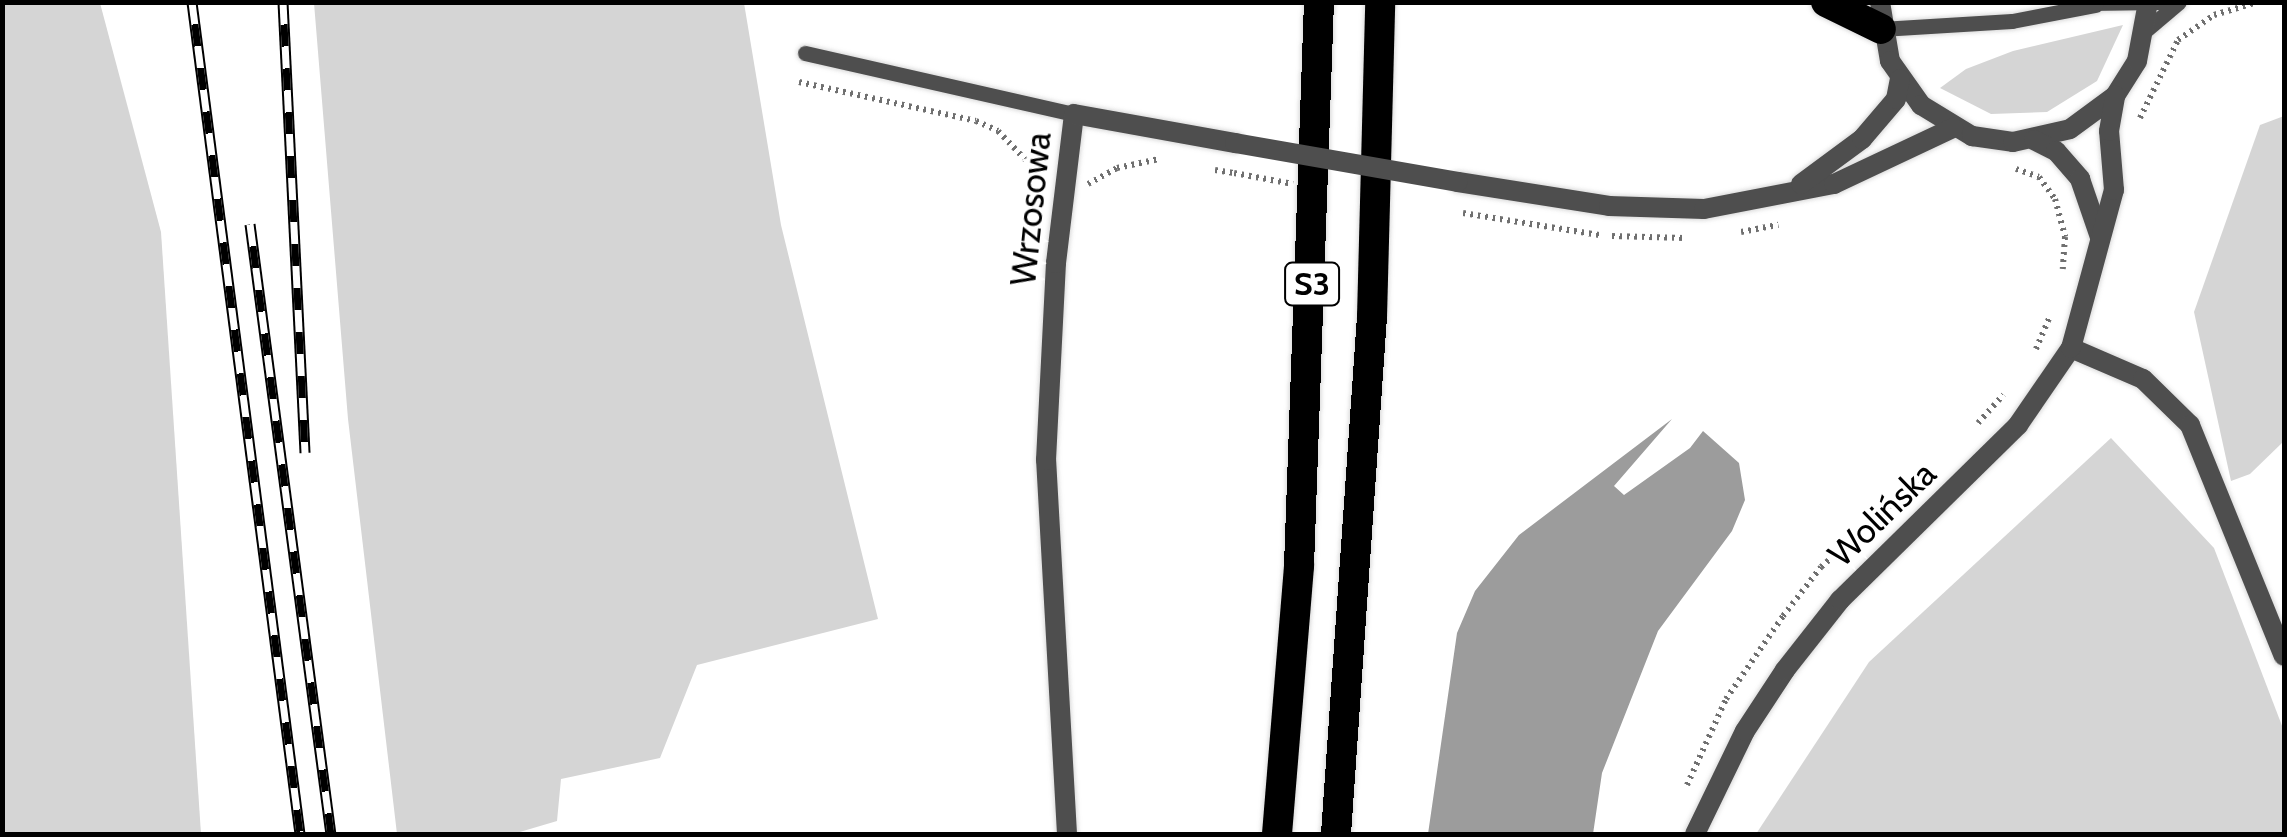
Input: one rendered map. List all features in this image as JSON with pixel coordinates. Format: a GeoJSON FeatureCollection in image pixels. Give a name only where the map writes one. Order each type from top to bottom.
{"type":"FeatureCollection","features":[{"type":"Feature","properties":{"kind":"highway","name":"S3"},"geometry":{"type":"LineString","coordinates":[[1277,834],[1299,566],[1319,2]]}},
{"type":"Feature","properties":{"kind":"highway","name":"S3"},"geometry":{"type":"LineString","coordinates":[[1336,834],[1372,318],[1380,2]]}},
{"type":"Feature","properties":{"kind":"highway"},"geometry":{"type":"LineString","coordinates":[[1826,2],[1880,16]]}},
{"type":"Feature","properties":{"kind":"street"},"geometry":{"type":"LineString","coordinates":[[1880,16],[1900,80],[1921,105],[1953,128],[1992,140],[2034,140],[2087,120],[2115,96],[2137,61],[2146,30],[2148,3]]}},
{"type":"Feature","properties":{"kind":"street"},"geometry":{"type":"LineString","coordinates":[[1791,190],[1862,139],[1896,99],[1900,80]]}},
{"type":"Feature","properties":{"kind":"street","name":"Wolińska"},"geometry":{"type":"LineString","coordinates":[[1695,834],[1745,731],[1784,670],[1840,600],[2018,424],[2071,348],[2114,190],[2108,131],[2115,96]]}},
{"type":"Feature","properties":{"kind":"street","name":"Wrzosowa"},"geometry":{"type":"LineString","coordinates":[[1067,834],[1046,460],[1074,114],[1458,182],[1649,210],[1769,197],[1791,190]]}},
{"type":"Feature","properties":{"kind":"street"},"geometry":{"type":"LineString","coordinates":[[1791,190],[1834,184],[1953,128]]}},
{"type":"Feature","properties":{"kind":"street"},"geometry":{"type":"LineString","coordinates":[[2034,140],[2056,152],[2080,179],[2100,238]]}},
{"type":"Feature","properties":{"kind":"street"},"geometry":{"type":"LineString","coordinates":[[2071,348],[2143,379],[2190,425],[2284,656]]}},
{"type":"Feature","properties":{"kind":"lane"},"geometry":{"type":"LineString","coordinates":[[1880,16],[2012,21],[2092,4],[2160,2]]}},
{"type":"Feature","properties":{"kind":"lane"},"geometry":{"type":"LineString","coordinates":[[2146,30],[2179,2]]}},
{"type":"Feature","properties":{"kind":"lane"},"geometry":{"type":"LineString","coordinates":[[805,53],[1074,114]]}},
{"type":"Feature","properties":{"kind":"path"},"geometry":{"type":"LineString","coordinates":[[2137,135],[2178,40],[2214,15],[2258,2]]}},
{"type":"Feature","properties":{"kind":"path"},"geometry":{"type":"LineString","coordinates":[[799,82],[976,121],[998,132],[1040,176],[1093,184],[1141,160],[1177,162]]}},
{"type":"Feature","properties":{"kind":"path"},"geometry":{"type":"LineString","coordinates":[[1196,166],[1234,173]]}},
{"type":"Feature","properties":{"kind":"path"},"geometry":{"type":"LineString","coordinates":[[2055,199],[2065,237],[2059,290]]}},
{"type":"Feature","properties":{"kind":"path"},"geometry":{"type":"LineString","coordinates":[[2027,362],[2054,307]]}},
{"type":"Feature","properties":{"kind":"path"},"geometry":{"type":"LineString","coordinates":[[1974,428],[2012,386]]}},
{"type":"Feature","properties":{"kind":"path"},"geometry":{"type":"LineString","coordinates":[[1680,804],[1726,699],[1783,616],[1821,567],[1931,469]]}},
{"type":"Feature","properties":{"kind":"shaded area"},"geometry":{"type":"Polygon","coordinates":[[[2,3],[100,3],[161,232],[201,834],[3,834],[2,3]]]}},
{"type":"Feature","properties":{"kind":"shaded area"},"geometry":{"type":"Polygon","coordinates":[[[314,3],[744,3],[781,225],[878,619],[697,665],[660,758],[561,779],[557,821],[513,834],[397,834],[348,419],[314,3]]]}},
{"type":"Feature","properties":{"kind":"shaded area"},"geometry":{"type":"Polygon","coordinates":[[[2123,25],[2097,81],[2047,112],[1991,114],[1940,88],[1966,69],[2013,51],[2123,25]]]}},
{"type":"Feature","properties":{"kind":"shaded area"},"geometry":{"type":"Polygon","coordinates":[[[2284,116],[2284,441],[2250,474],[2231,481],[2194,312],[2260,125],[2284,116]]]}},
{"type":"Feature","properties":{"kind":"shaded area"},"geometry":{"type":"Polygon","coordinates":[[[1672,419],[1614,486],[1624,495],[1690,448],[1703,431],[1739,463],[1745,500],[1732,531],[1658,631],[1602,773],[1593,834],[1428,834],[1457,633],[1475,591],[1519,535],[1672,419]]]}},
{"type":"Feature","properties":{"kind":"shaded area"},"geometry":{"type":"Polygon","coordinates":[[[2111,438],[2214,548],[2284,731],[2284,834],[1756,834],[1869,662],[2111,438]]]}},
{"type":"Feature","properties":{"kind":"railway"},"geometry":{"type":"LineString","coordinates":[[192,2],[300,834]]}},
{"type":"Feature","properties":{"kind":"railway"},"geometry":{"type":"LineString","coordinates":[[283,2],[305,452]]}},
{"type":"Feature","properties":{"kind":"railway"},"geometry":{"type":"LineString","coordinates":[[250,224],[331,834]]}}]}
